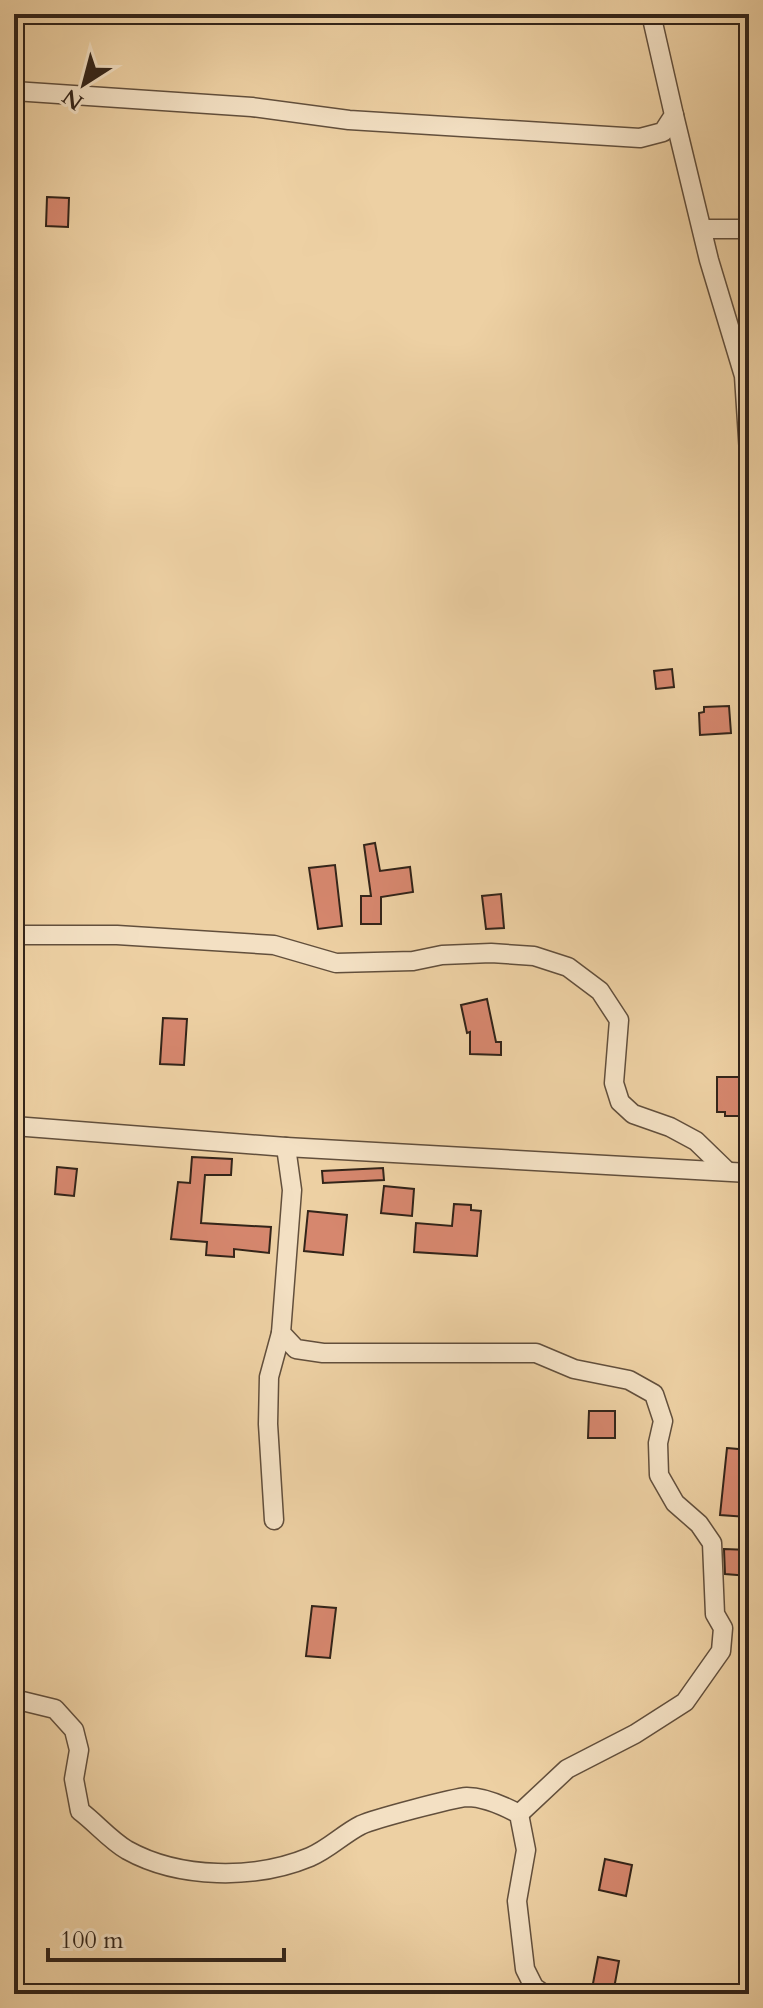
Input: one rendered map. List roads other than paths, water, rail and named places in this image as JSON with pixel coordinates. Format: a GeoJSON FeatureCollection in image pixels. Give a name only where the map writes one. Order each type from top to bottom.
{"type":"FeatureCollection","features":[{"type":"Feature","properties":{"kind":"street"},"geometry":{"type":"LineString","coordinates":[[651,14],[702,229],[744,376],[749,453]]}},
{"type":"Feature","properties":{"kind":"street"},"geometry":{"type":"LineString","coordinates":[[14,91],[252,107],[349,120],[640,138],[663,132],[674,115]]}},
{"type":"Feature","properties":{"kind":"street"},"geometry":{"type":"LineString","coordinates":[[702,229],[749,229]]}},
{"type":"Feature","properties":{"kind":"street"},"geometry":{"type":"LineString","coordinates":[[14,935],[117,935],[274,945],[336,963],[413,961],[442,955],[491,953],[534,956],[568,967],[600,991],[619,1020],[614,1083],[620,1102],[633,1114],[670,1127],[696,1141],[727,1171]]}},
{"type":"Feature","properties":{"kind":"street"},"geometry":{"type":"LineString","coordinates":[[14,1126],[286,1147],[749,1173]]}},
{"type":"Feature","properties":{"kind":"street"},"geometry":{"type":"LineString","coordinates":[[274,1520],[269,1377],[281,1333],[292,1190],[286,1147]]}},
{"type":"Feature","properties":{"kind":"street"},"geometry":{"type":"LineString","coordinates":[[281,1333],[296,1349],[323,1353],[536,1353],[574,1369],[629,1380],[654,1394],[663,1421],[658,1443],[659,1475],[675,1503],[699,1524],[712,1543],[715,1614],[723,1628],[721,1651],[685,1702],[635,1734],[567,1769],[519,1814]]}},
{"type":"Feature","properties":{"kind":"street"},"geometry":{"type":"LineString","coordinates":[[14,1699],[55,1709],[74,1730],[79,1750],[74,1779],[80,1811],[125,1849],[163,1865],[212,1873],[246,1872],[288,1865],[312,1857],[362,1825],[467,1797],[499,1804],[519,1814]]}},
{"type":"Feature","properties":{"kind":"street"},"geometry":{"type":"LineString","coordinates":[[519,1814],[526,1850],[517,1901],[525,1969],[534,1987],[544,1994]]}}]}
